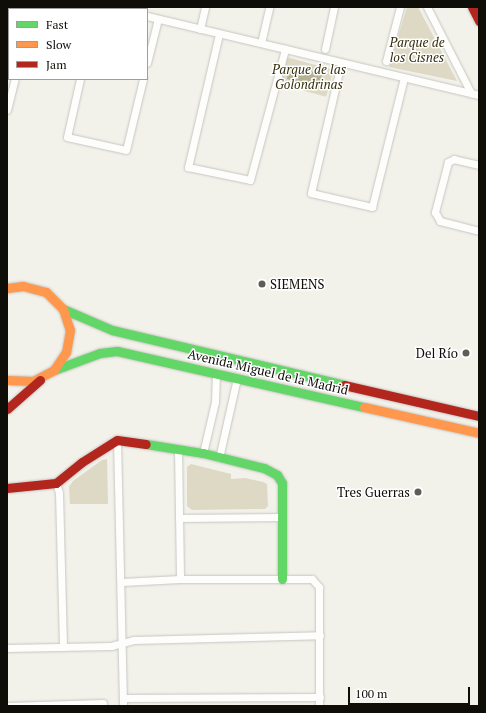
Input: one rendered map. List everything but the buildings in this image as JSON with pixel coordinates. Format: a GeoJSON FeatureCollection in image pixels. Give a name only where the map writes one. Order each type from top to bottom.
{"type":"FeatureCollection","features":[{"type":"Feature","properties":{"kind":"main road"},"geometry":{"type":"LineString","coordinates":[[472,7],[479,21]]}},
{"type":"Feature","properties":{"kind":"main road"},"geometry":{"type":"LineString","coordinates":[[7,288],[23,286],[35,287],[55,299],[63,309],[68,319],[69,341],[66,352],[54,370],[42,378],[7,409]]}},
{"type":"Feature","properties":{"kind":"main road","name":"Avenida Miguel de la Madrid"},"geometry":{"type":"LineString","coordinates":[[63,309],[112,330],[168,345],[479,416]]}},
{"type":"Feature","properties":{"kind":"main road","name":"Avenida Miguel de la Madrid"},"geometry":{"type":"LineString","coordinates":[[54,370],[78,359],[112,351],[237,378],[376,412],[479,433]]}},
{"type":"Feature","properties":{"kind":"main road"},"geometry":{"type":"LineString","coordinates":[[7,380],[24,382],[42,378]]}},
{"type":"Feature","properties":{"kind":"main road"},"geometry":{"type":"LineString","coordinates":[[7,488],[56,483],[82,462],[117,440],[202,453],[257,466],[277,475],[282,483],[282,579]]}},
{"type":"Feature","properties":{"kind":"street"},"geometry":{"type":"LineString","coordinates":[[200,29],[205,7]]}},
{"type":"Feature","properties":{"kind":"street"},"geometry":{"type":"LineString","coordinates":[[261,43],[270,7]]}},
{"type":"Feature","properties":{"kind":"street"},"geometry":{"type":"LineString","coordinates":[[325,48],[334,7]]}},
{"type":"Feature","properties":{"kind":"street"},"geometry":{"type":"LineString","coordinates":[[386,61],[400,7]]}},
{"type":"Feature","properties":{"kind":"street"},"geometry":{"type":"LineString","coordinates":[[427,7],[471,94]]}},
{"type":"Feature","properties":{"kind":"street"},"geometry":{"type":"LineString","coordinates":[[148,16],[479,95]]}},
{"type":"Feature","properties":{"kind":"street"},"geometry":{"type":"LineString","coordinates":[[148,59],[158,19]]}},
{"type":"Feature","properties":{"kind":"street"},"geometry":{"type":"LineString","coordinates":[[219,34],[188,167],[250,180],[285,49]]}},
{"type":"Feature","properties":{"kind":"street"},"geometry":{"type":"LineString","coordinates":[[341,63],[311,193],[372,207],[404,78]]}},
{"type":"Feature","properties":{"kind":"street"},"geometry":{"type":"LineString","coordinates":[[7,110],[15,80]]}},
{"type":"Feature","properties":{"kind":"street"},"geometry":{"type":"LineString","coordinates":[[80,80],[67,136],[126,150],[143,80]]}},
{"type":"Feature","properties":{"kind":"street"},"geometry":{"type":"LineString","coordinates":[[479,165],[454,159],[448,162],[435,212],[440,221],[479,231]]}},
{"type":"Feature","properties":{"kind":"street"},"geometry":{"type":"LineString","coordinates":[[202,453],[215,402],[216,374]]}},
{"type":"Feature","properties":{"kind":"street"},"geometry":{"type":"LineString","coordinates":[[219,458],[237,378]]}},
{"type":"Feature","properties":{"kind":"street"},"geometry":{"type":"LineString","coordinates":[[117,440],[122,582],[123,706]]}},
{"type":"Feature","properties":{"kind":"street"},"geometry":{"type":"LineString","coordinates":[[178,449],[180,579]]}},
{"type":"Feature","properties":{"kind":"street"},"geometry":{"type":"LineString","coordinates":[[56,483],[59,493],[63,647]]}},
{"type":"Feature","properties":{"kind":"street"},"geometry":{"type":"LineString","coordinates":[[179,518],[282,517]]}},
{"type":"Feature","properties":{"kind":"street"},"geometry":{"type":"LineString","coordinates":[[122,582],[180,579],[312,579],[319,587],[319,706]]}},
{"type":"Feature","properties":{"kind":"street"},"geometry":{"type":"LineString","coordinates":[[7,648],[110,646],[134,640],[320,635]]}},
{"type":"Feature","properties":{"kind":"street"},"geometry":{"type":"LineString","coordinates":[[123,698],[320,697]]}},
{"type":"Feature","properties":{"kind":"street"},"geometry":{"type":"LineString","coordinates":[[7,706],[103,703]]}},
{"type":"Feature","properties":{"kind":"green space","name":"Parque de los Cisnes"},"geometry":{"type":"Polygon","coordinates":[[[407,7],[418,7],[457,81],[389,67],[407,7]]]}},
{"type":"Feature","properties":{"kind":"green space","name":"Parque de las Golondrinas"},"geometry":{"type":"Polygon","coordinates":[[[286,57],[333,70],[326,97],[279,84],[286,57]]]}},
{"type":"Feature","properties":{"kind":"green space"},"geometry":{"type":"Polygon","coordinates":[[[107,459],[108,504],[70,504],[69,487],[73,481],[102,460],[107,459]]]}},
{"type":"Feature","properties":{"kind":"green space"},"geometry":{"type":"Polygon","coordinates":[[[191,464],[231,474],[231,479],[245,478],[267,484],[268,506],[265,509],[192,510],[187,506],[187,467],[191,464]]]}},
{"type":"Feature","properties":{"kind":"shaded area"},"geometry":{"type":"Polygon","coordinates":[[[289,66],[322,74],[318,88],[287,79],[289,66]]]}},
{"type":"Feature","properties":{"kind":"traffic: fast"},"geometry":{"type":"LineString","coordinates":[[63,309],[112,330],[344,385]]}},
{"type":"Feature","properties":{"kind":"traffic: fast"},"geometry":{"type":"LineString","coordinates":[[54,370],[100,353],[117,351],[364,407]]}},
{"type":"Feature","properties":{"kind":"traffic: fast"},"geometry":{"type":"LineString","coordinates":[[146,444],[203,453],[264,468],[277,475],[282,483],[282,579]]}},
{"type":"Feature","properties":{"kind":"traffic: slow"},"geometry":{"type":"LineString","coordinates":[[7,288],[23,286],[46,292],[63,309],[70,330],[66,352],[54,370],[33,381],[7,380]]}},
{"type":"Feature","properties":{"kind":"traffic: slow"},"geometry":{"type":"LineString","coordinates":[[364,407],[479,433]]}},
{"type":"Feature","properties":{"kind":"traffic: jam"},"geometry":{"type":"LineString","coordinates":[[472,7],[479,21]]}},
{"type":"Feature","properties":{"kind":"traffic: jam"},"geometry":{"type":"LineString","coordinates":[[7,409],[40,380]]}},
{"type":"Feature","properties":{"kind":"traffic: jam"},"geometry":{"type":"LineString","coordinates":[[344,385],[479,416]]}},
{"type":"Feature","properties":{"kind":"traffic: jam"},"geometry":{"type":"LineString","coordinates":[[7,488],[56,483],[82,462],[117,440],[146,444]]}},
{"type":"Feature","properties":{"kind":"place","name":"SIEMENS"},"geometry":{"type":"Point","coordinates":[262,284]}},
{"type":"Feature","properties":{"kind":"place","name":"Del Río"},"geometry":{"type":"Point","coordinates":[466,353]}},
{"type":"Feature","properties":{"kind":"place","name":"Tres Guerras"},"geometry":{"type":"Point","coordinates":[418,492]}}]}
